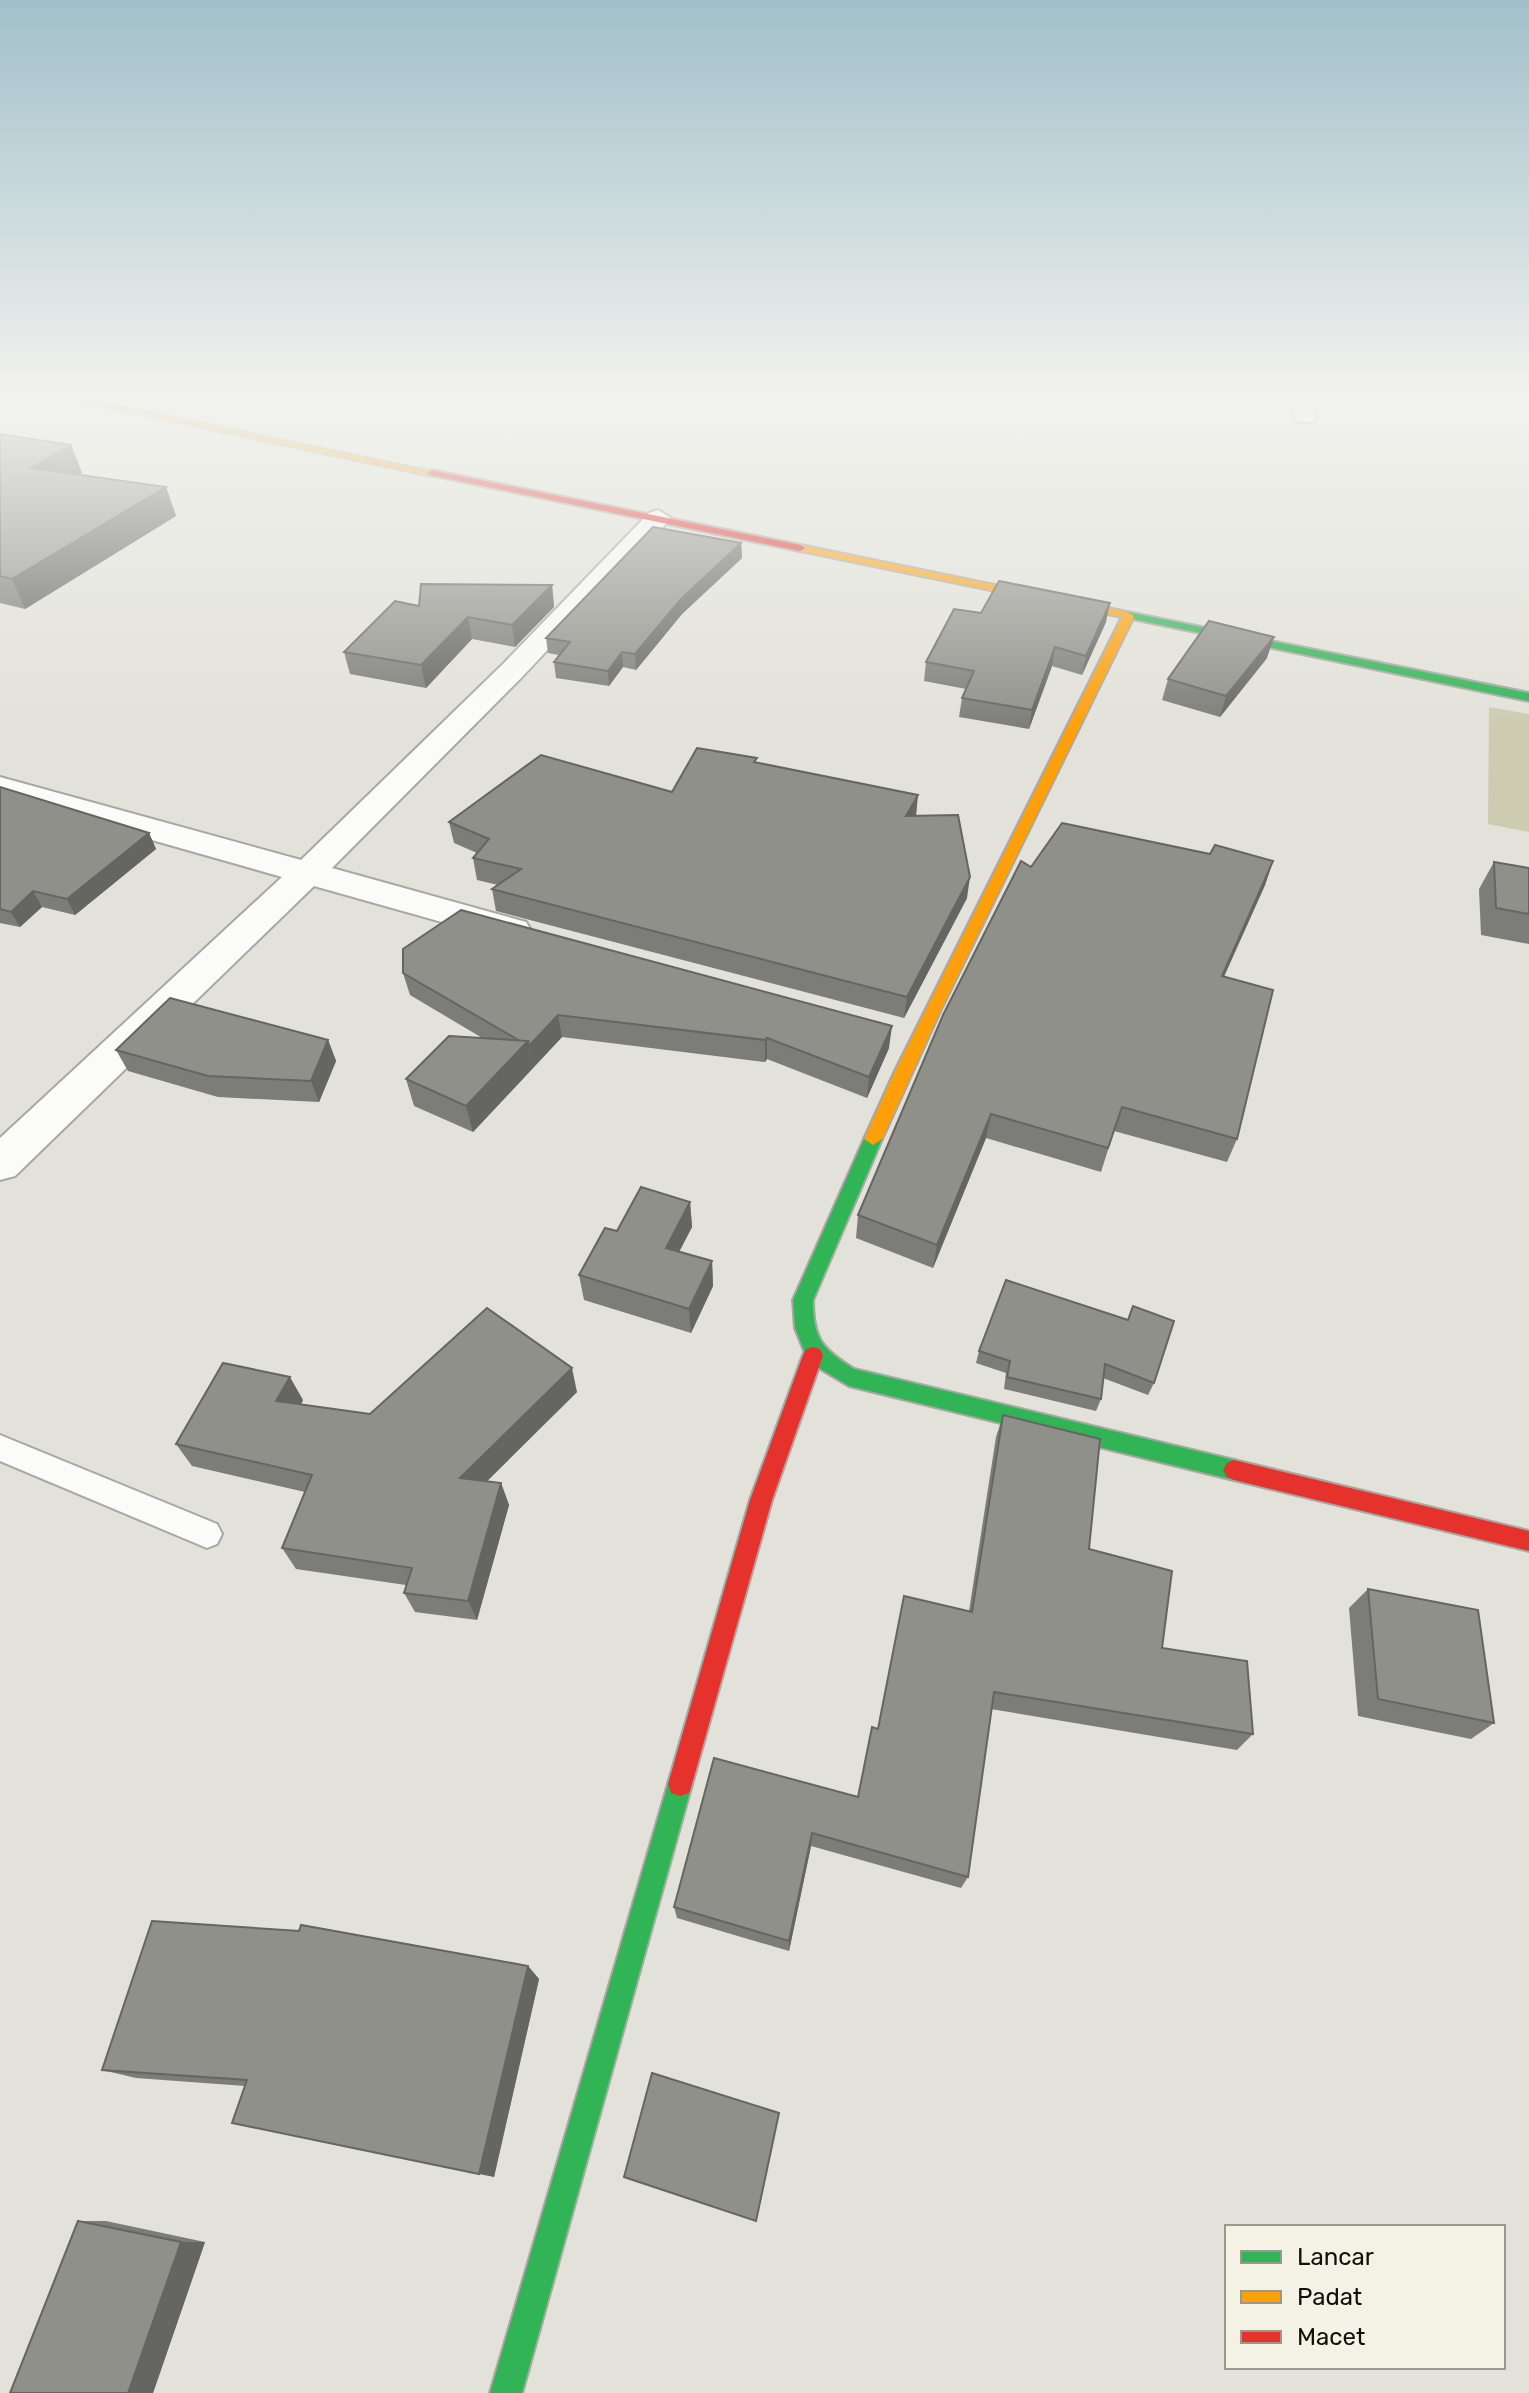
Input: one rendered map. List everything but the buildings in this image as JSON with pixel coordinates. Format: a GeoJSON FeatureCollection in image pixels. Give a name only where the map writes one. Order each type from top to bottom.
{"type":"FeatureCollection","features":[{"type":"Feature","properties":{"kind":"street"},"geometry":{"type":"LineString","coordinates":[[612,509],[1529,697]]}},
{"type":"Feature","properties":{"kind":"street"},"geometry":{"type":"LineString","coordinates":[[0,1164],[306,874],[512,671],[658,518]]}},
{"type":"Feature","properties":{"kind":"street"},"geometry":{"type":"LineString","coordinates":[[1128,616],[1063,753],[902,1034],[803,1300],[801,1329],[813,1355],[849,1377],[1529,1541]]}},
{"type":"Feature","properties":{"kind":"street"},"geometry":{"type":"LineString","coordinates":[[0,787],[550,940]]}},
{"type":"Feature","properties":{"kind":"street"},"geometry":{"type":"LineString","coordinates":[[0,1199],[28,1169],[48,1116]]}},
{"type":"Feature","properties":{"kind":"street"},"geometry":{"type":"LineString","coordinates":[[506,2393],[761,1500],[813,1355]]}},
{"type":"Feature","properties":{"kind":"lane"},"geometry":{"type":"LineString","coordinates":[[0,1448],[207,1534]]}},
{"type":"Feature","properties":{"kind":"shaded area"},"geometry":{"type":"Polygon","coordinates":[[[1489,707],[1529,714],[1529,832],[1488,824],[1489,707]]]}},
{"type":"Feature","properties":{"kind":"traffic: fast"},"geometry":{"type":"LineString","coordinates":[[1127,615],[1529,697]]}},
{"type":"Feature","properties":{"kind":"traffic: fast"},"geometry":{"type":"LineString","coordinates":[[873,1139],[803,1300],[804,1328],[818,1355],[849,1377],[1234,1470]]}},
{"type":"Feature","properties":{"kind":"traffic: fast"},"geometry":{"type":"LineString","coordinates":[[506,2393],[680,1784]]}},
{"type":"Feature","properties":{"kind":"traffic: slow"},"geometry":{"type":"LineString","coordinates":[[800,548],[1127,615]]}},
{"type":"Feature","properties":{"kind":"traffic: slow"},"geometry":{"type":"LineString","coordinates":[[873,1139],[966,941],[1128,616]]}},
{"type":"Feature","properties":{"kind":"traffic: jam"},"geometry":{"type":"LineString","coordinates":[[607,509],[800,548]]}},
{"type":"Feature","properties":{"kind":"traffic: jam"},"geometry":{"type":"LineString","coordinates":[[680,1784],[761,1500],[813,1355]]}},
{"type":"Feature","properties":{"kind":"traffic: jam"},"geometry":{"type":"LineString","coordinates":[[1234,1470],[1529,1541]]}}]}
